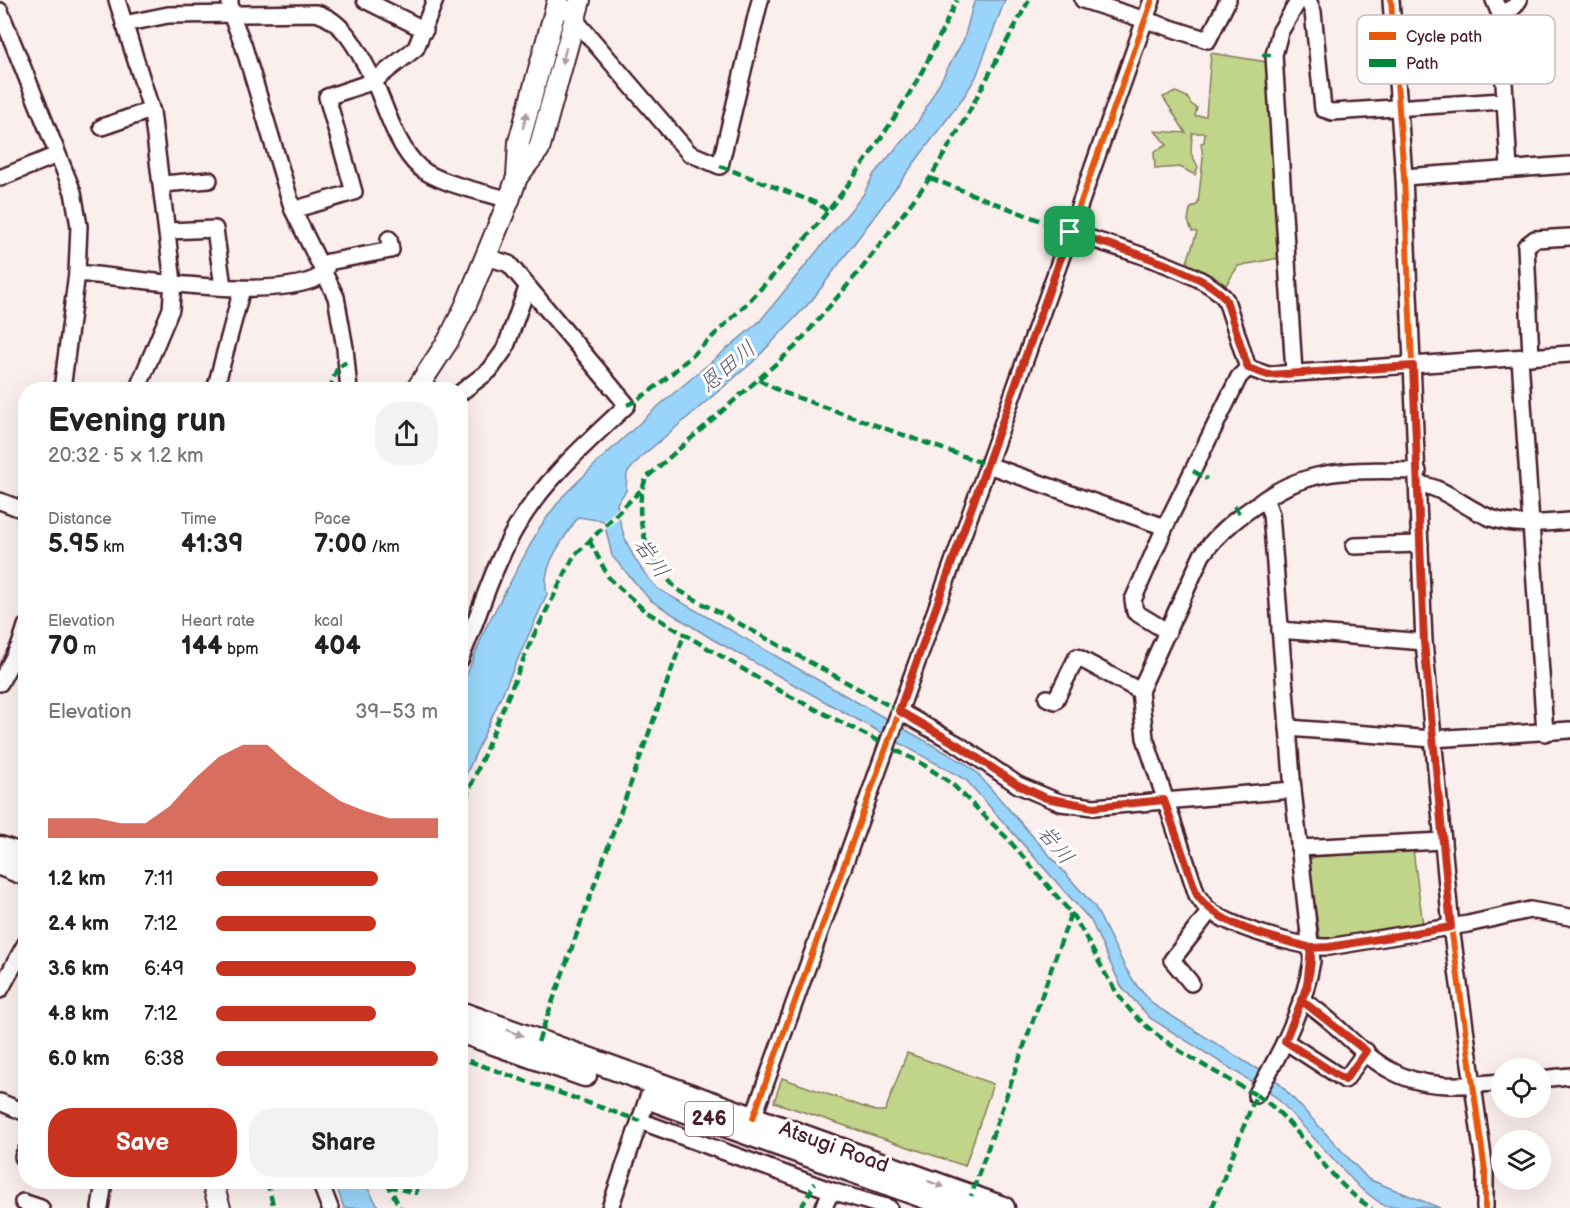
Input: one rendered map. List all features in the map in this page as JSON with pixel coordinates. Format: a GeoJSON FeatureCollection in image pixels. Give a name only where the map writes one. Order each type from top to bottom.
{"type":"FeatureCollection","features":[{"type":"Feature","properties":{"kind":"highway","name":"Atsugi Road"},"geometry":{"type":"LineString","coordinates":[[468,1016],[1003,1208]]}},
{"type":"Feature","properties":{"kind":"highway","name":"Atsugi Road"},"geometry":{"type":"LineString","coordinates":[[468,1034],[648,1097],[906,1200],[956,1208]]}},
{"type":"Feature","properties":{"kind":"main road"},"geometry":{"type":"LineString","coordinates":[[421,382],[448,341],[487,257],[509,200],[517,177],[519,142],[558,0]]}},
{"type":"Feature","properties":{"kind":"main road"},"geometry":{"type":"LineString","coordinates":[[517,177],[539,148],[580,0]]}},
{"type":"Feature","properties":{"kind":"main road"},"geometry":{"type":"LineString","coordinates":[[214,1189],[220,1208]]}},
{"type":"Feature","properties":{"kind":"street"},"geometry":{"type":"LineString","coordinates":[[117,0],[151,110],[163,184],[173,282],[171,309],[140,382]]}},
{"type":"Feature","properties":{"kind":"street"},"geometry":{"type":"LineString","coordinates":[[364,0],[424,30]]}},
{"type":"Feature","properties":{"kind":"street"},"geometry":{"type":"LineString","coordinates":[[294,210],[354,192],[327,97],[374,81],[416,48],[435,0]]}},
{"type":"Feature","properties":{"kind":"street"},"geometry":{"type":"LineString","coordinates":[[558,0],[689,153],[720,166],[760,0]]}},
{"type":"Feature","properties":{"kind":"street"},"geometry":{"type":"LineString","coordinates":[[1083,0],[1214,42],[1228,0]]}},
{"type":"Feature","properties":{"kind":"street"},"geometry":{"type":"LineString","coordinates":[[753,1118],[988,465],[1152,0]]}},
{"type":"Feature","properties":{"kind":"street"},"geometry":{"type":"LineString","coordinates":[[1294,372],[1274,55],[1283,24],[1299,0]]}},
{"type":"Feature","properties":{"kind":"street"},"geometry":{"type":"LineString","coordinates":[[1308,0],[1313,12],[1323,109],[1332,112],[1503,101]]}},
{"type":"Feature","properties":{"kind":"street"},"geometry":{"type":"LineString","coordinates":[[1391,0],[1392,15]]}},
{"type":"Feature","properties":{"kind":"street"},"geometry":{"type":"LineString","coordinates":[[1497,7],[1514,7],[1520,0]]}},
{"type":"Feature","properties":{"kind":"street"},"geometry":{"type":"LineString","coordinates":[[124,24],[230,6],[319,6],[345,33],[374,81],[405,149],[421,168],[441,178],[509,200]]}},
{"type":"Feature","properties":{"kind":"street"},"geometry":{"type":"LineString","coordinates":[[230,6],[294,210],[326,271],[336,297],[341,319],[348,382]]}},
{"type":"Feature","properties":{"kind":"street"},"geometry":{"type":"LineString","coordinates":[[0,11],[73,192],[79,226],[77,273],[63,382]]}},
{"type":"Feature","properties":{"kind":"street"},"geometry":{"type":"LineString","coordinates":[[1397,84],[1409,276],[1424,642],[1451,927],[1475,1085],[1485,1171],[1485,1206]]}},
{"type":"Feature","properties":{"kind":"street"},"geometry":{"type":"LineString","coordinates":[[1502,84],[1509,169]]}},
{"type":"Feature","properties":{"kind":"street"},"geometry":{"type":"LineString","coordinates":[[102,127],[151,110]]}},
{"type":"Feature","properties":{"kind":"street"},"geometry":{"type":"LineString","coordinates":[[0,178],[57,154]]}},
{"type":"Feature","properties":{"kind":"street"},"geometry":{"type":"LineString","coordinates":[[1404,177],[1570,165]]}},
{"type":"Feature","properties":{"kind":"street"},"geometry":{"type":"LineString","coordinates":[[163,184],[209,180]]}},
{"type":"Feature","properties":{"kind":"street"},"geometry":{"type":"LineString","coordinates":[[168,231],[215,229],[223,287]]}},
{"type":"Feature","properties":{"kind":"street"},"geometry":{"type":"LineString","coordinates":[[1070,232],[1200,278],[1221,291],[1248,368]]}},
{"type":"Feature","properties":{"kind":"street"},"geometry":{"type":"LineString","coordinates":[[1545,733],[1532,524],[1526,358],[1526,246],[1535,240],[1570,237]]}},
{"type":"Feature","properties":{"kind":"street"},"geometry":{"type":"LineString","coordinates":[[77,273],[223,287],[275,288],[320,277],[326,271],[328,262],[395,246]]}},
{"type":"Feature","properties":{"kind":"street"},"geometry":{"type":"LineString","coordinates":[[468,639],[495,569],[517,527],[556,472],[627,405],[509,264],[487,257]]}},
{"type":"Feature","properties":{"kind":"street"},"geometry":{"type":"LineString","coordinates":[[217,382],[242,288]]}},
{"type":"Feature","properties":{"kind":"street"},"geometry":{"type":"LineString","coordinates":[[468,387],[490,370],[505,349],[527,288]]}},
{"type":"Feature","properties":{"kind":"street"},"geometry":{"type":"LineString","coordinates":[[1248,368],[1268,375],[1570,354]]}},
{"type":"Feature","properties":{"kind":"street"},"geometry":{"type":"LineString","coordinates":[[1168,632],[1135,612],[1133,600],[1165,527],[1239,377],[1248,368]]}},
{"type":"Feature","properties":{"kind":"street"},"geometry":{"type":"LineString","coordinates":[[988,465],[1165,527]]}},
{"type":"Feature","properties":{"kind":"street"},"geometry":{"type":"LineString","coordinates":[[1570,521],[1532,524],[1510,523],[1490,518],[1431,487],[1418,477],[1318,474],[1295,480],[1235,519],[1213,539],[1202,555],[1140,691],[1145,738],[1197,895],[1210,911],[1223,918],[1311,948],[1451,927],[1530,910],[1570,918]]}},
{"type":"Feature","properties":{"kind":"street"},"geometry":{"type":"LineString","coordinates":[[1256,1094],[1285,1041],[1307,988],[1311,948],[1293,790],[1271,514],[1266,499]]}},
{"type":"Feature","properties":{"kind":"street"},"geometry":{"type":"LineString","coordinates":[[0,501],[18,508]]}},
{"type":"Feature","properties":{"kind":"street"},"geometry":{"type":"LineString","coordinates":[[1354,546],[1420,544]]}},
{"type":"Feature","properties":{"kind":"street"},"geometry":{"type":"LineString","coordinates":[[1280,630],[1424,642]]}},
{"type":"Feature","properties":{"kind":"street"},"geometry":{"type":"LineString","coordinates":[[0,683],[18,649]]}},
{"type":"Feature","properties":{"kind":"street"},"geometry":{"type":"LineString","coordinates":[[1055,702],[1077,657],[1140,691]]}},
{"type":"Feature","properties":{"kind":"street"},"geometry":{"type":"LineString","coordinates":[[897,715],[958,745],[1018,785],[1046,798],[1094,807],[1293,790]]}},
{"type":"Feature","properties":{"kind":"street"},"geometry":{"type":"LineString","coordinates":[[1288,728],[1433,739],[1570,730]]}},
{"type":"Feature","properties":{"kind":"street"},"geometry":{"type":"LineString","coordinates":[[1299,848],[1443,841]]}},
{"type":"Feature","properties":{"kind":"street"},"geometry":{"type":"LineString","coordinates":[[1191,982],[1172,960],[1210,911]]}},
{"type":"Feature","properties":{"kind":"street"},"geometry":{"type":"LineString","coordinates":[[0,990],[5,971],[18,954]]}},
{"type":"Feature","properties":{"kind":"street"},"geometry":{"type":"LineString","coordinates":[[1301,1000],[1387,1068],[1407,1078],[1435,1085],[1491,1083]]}},
{"type":"Feature","properties":{"kind":"street"},"geometry":{"type":"LineString","coordinates":[[1285,1041],[1345,1080],[1366,1051]]}},
{"type":"Feature","properties":{"kind":"street"},"geometry":{"type":"LineString","coordinates":[[1551,1078],[1570,1076]]}},
{"type":"Feature","properties":{"kind":"street"},"geometry":{"type":"LineString","coordinates":[[610,1208],[648,1097]]}},
{"type":"Feature","properties":{"kind":"street"},"geometry":{"type":"LineString","coordinates":[[0,1102],[18,1110]]}},
{"type":"Feature","properties":{"kind":"street"},"geometry":{"type":"LineString","coordinates":[[640,1121],[832,1191],[889,1208]]}},
{"type":"Feature","properties":{"kind":"street"},"geometry":{"type":"LineString","coordinates":[[100,1208],[103,1189]]}},
{"type":"Feature","properties":{"kind":"street"},"geometry":{"type":"LineString","coordinates":[[323,1189],[330,1208]]}},
{"type":"Feature","properties":{"kind":"street"},"geometry":{"type":"LineString","coordinates":[[823,1208],[832,1191]]}},
{"type":"Feature","properties":{"kind":"street"},"geometry":{"type":"LineString","coordinates":[[23,1202],[41,1208]]}},
{"type":"Feature","properties":{"kind":"green space"},"geometry":{"type":"Polygon","coordinates":[[[1211,53],[1267,62],[1279,258],[1238,266],[1226,285],[1202,270],[1186,265],[1197,232],[1192,231],[1188,221],[1190,209],[1198,204],[1203,158],[1201,143],[1204,142],[1205,133],[1192,133],[1191,153],[1198,167],[1195,175],[1180,167],[1155,169],[1154,152],[1167,145],[1155,131],[1186,133],[1163,97],[1176,92],[1187,97],[1197,108],[1195,116],[1206,116],[1211,53]]]}},
{"type":"Feature","properties":{"kind":"green space"},"geometry":{"type":"Polygon","coordinates":[[[1413,850],[1423,925],[1326,943],[1320,938],[1308,861],[1314,857],[1413,850]]]}},
{"type":"Feature","properties":{"kind":"green space"},"geometry":{"type":"Polygon","coordinates":[[[907,1053],[993,1084],[965,1166],[774,1102],[782,1078],[875,1111],[885,1111],[907,1053]]]}},
{"type":"Feature","properties":{"kind":"water","name":"恩田川"},"geometry":{"type":"Polygon","coordinates":[[[977,0],[1005,0],[976,77],[965,95],[812,300],[753,362],[642,456],[627,473],[626,491],[617,503],[625,538],[642,570],[658,589],[964,763],[977,773],[1095,907],[1126,969],[1154,1005],[1278,1082],[1368,1179],[1440,1208],[1384,1206],[1359,1187],[1276,1097],[1150,1018],[1121,986],[1091,921],[966,780],[712,639],[650,600],[612,556],[604,521],[578,517],[555,553],[547,573],[547,594],[468,770],[468,672],[486,627],[540,527],[563,496],[601,459],[655,409],[760,321],[863,195],[874,174],[916,125],[964,39],[973,5],[977,0]]]}},
{"type":"Feature","properties":{"kind":"water"},"geometry":{"type":"Polygon","coordinates":[[[337,1189],[368,1189],[379,1208],[344,1208],[337,1189]]]}},
{"type":"Feature","properties":{"kind":"pier"},"geometry":{"type":"Polygon","coordinates":[[[620,506],[621,516],[604,531],[601,524],[620,506]]]}},
{"type":"Feature","properties":{"kind":"marked path"},"geometry":{"type":"LineString","coordinates":[[627,405],[664,380],[730,320],[815,227],[890,125],[924,68],[957,0]]}},
{"type":"Feature","properties":{"kind":"marked path"},"geometry":{"type":"LineString","coordinates":[[899,711],[678,590],[659,566],[645,539],[640,509],[642,493],[646,478],[795,347],[863,267],[930,178],[964,121],[1029,0]]}},
{"type":"Feature","properties":{"kind":"marked path"},"geometry":{"type":"LineString","coordinates":[[1262,55],[1274,55]]}},
{"type":"Feature","properties":{"kind":"marked path"},"geometry":{"type":"LineString","coordinates":[[720,166],[819,204],[827,211]]}},
{"type":"Feature","properties":{"kind":"marked path"},"geometry":{"type":"LineString","coordinates":[[930,178],[1070,232]]}},
{"type":"Feature","properties":{"kind":"marked path"},"geometry":{"type":"LineString","coordinates":[[332,382],[337,369],[346,362]]}},
{"type":"Feature","properties":{"kind":"marked path"},"geometry":{"type":"LineString","coordinates":[[759,380],[782,392],[988,465]]}},
{"type":"Feature","properties":{"kind":"marked path"},"geometry":{"type":"LineString","coordinates":[[1193,471],[1207,479]]}},
{"type":"Feature","properties":{"kind":"marked path"},"geometry":{"type":"LineString","coordinates":[[468,793],[532,639],[574,556],[641,490]]}},
{"type":"Feature","properties":{"kind":"marked path"},"geometry":{"type":"LineString","coordinates":[[1234,506],[1241,516]]}},
{"type":"Feature","properties":{"kind":"marked path"},"geometry":{"type":"LineString","coordinates":[[589,540],[609,578],[645,611],[780,691],[921,763],[951,783],[1007,838],[1071,913],[971,1196]]}},
{"type":"Feature","properties":{"kind":"marked path"},"geometry":{"type":"LineString","coordinates":[[538,1042],[684,635]]}},
{"type":"Feature","properties":{"kind":"marked path"},"geometry":{"type":"LineString","coordinates":[[1071,913],[1117,993],[1138,1018],[1169,1044],[1256,1095],[1212,1208]]}},
{"type":"Feature","properties":{"kind":"marked path"},"geometry":{"type":"LineString","coordinates":[[468,1061],[640,1121]]}},
{"type":"Feature","properties":{"kind":"marked path"},"geometry":{"type":"LineString","coordinates":[[1256,1095],[1271,1105],[1285,1119],[1341,1183],[1372,1208]]}},
{"type":"Feature","properties":{"kind":"marked path"},"geometry":{"type":"LineString","coordinates":[[801,1208],[815,1183]]}},
{"type":"Feature","properties":{"kind":"marked path"},"geometry":{"type":"LineString","coordinates":[[269,1189],[274,1208]]}},
{"type":"Feature","properties":{"kind":"marked path"},"geometry":{"type":"LineString","coordinates":[[390,1189],[400,1208]]}},
{"type":"Feature","properties":{"kind":"marked path"},"geometry":{"type":"LineString","coordinates":[[400,1189],[416,1193],[417,1189]]}},
{"type":"Feature","properties":{"kind":"cycle path"},"geometry":{"type":"LineString","coordinates":[[753,1118],[988,465],[1152,0]]}},
{"type":"Feature","properties":{"kind":"cycle path"},"geometry":{"type":"LineString","coordinates":[[1391,0],[1392,15]]}},
{"type":"Feature","properties":{"kind":"cycle path"},"geometry":{"type":"LineString","coordinates":[[1397,84],[1404,177],[1424,642],[1451,927],[1485,1171],[1485,1208]]}},
{"type":"Feature","properties":{"kind":"route"},"geometry":{"type":"LineString","coordinates":[[1070,232],[899,711],[958,745],[1018,785],[1046,798],[1061,803],[1094,807],[1164,800],[1197,895],[1207,908],[1223,918],[1311,948],[1312,961],[1307,988],[1301,1000],[1349,1035],[1366,1051],[1345,1080],[1285,1041],[1301,1000],[1307,988],[1312,961],[1311,948],[1451,927],[1424,642],[1413,366],[1268,375],[1248,368],[1221,291],[1200,278],[1070,232]]}},
{"type":"Feature","properties":{"kind":"water label","name":"岩川"},"geometry":{"type":"Point","coordinates":[651,558]}},
{"type":"Feature","properties":{"kind":"water label","name":"岩川"},"geometry":{"type":"Point","coordinates":[1055,845]}}]}
